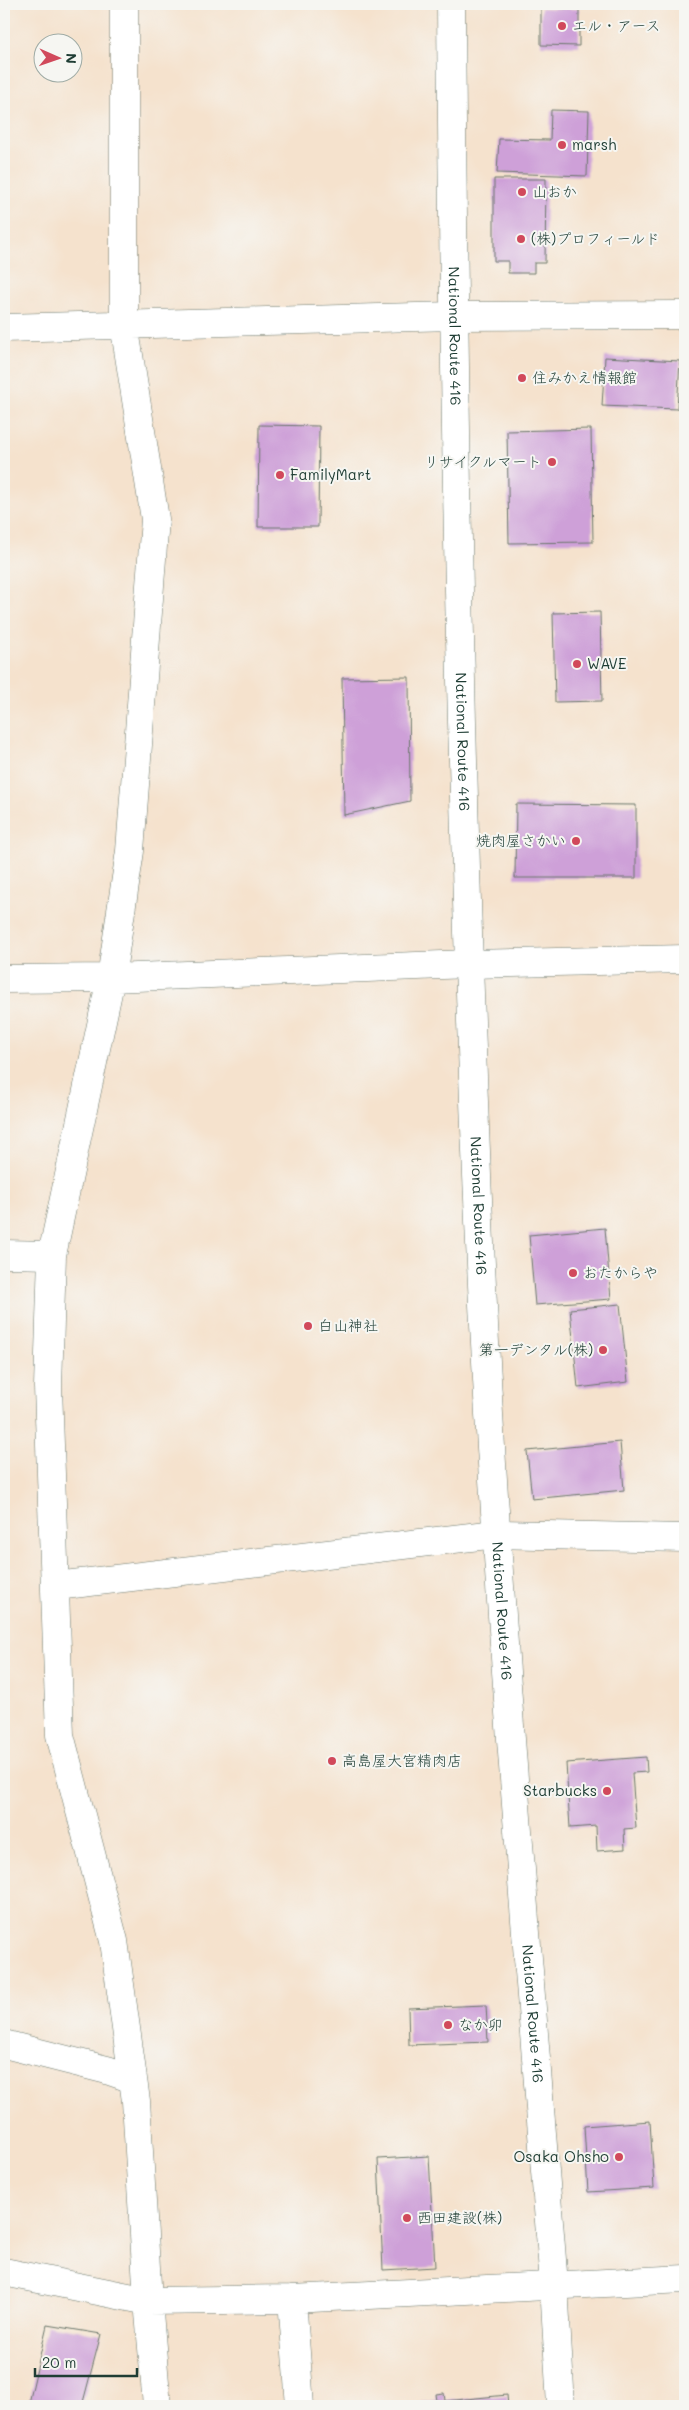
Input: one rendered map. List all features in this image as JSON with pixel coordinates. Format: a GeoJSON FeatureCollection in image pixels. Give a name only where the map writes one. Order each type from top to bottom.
{"type":"FeatureCollection","features":[{"type":"Feature","properties":{"kind":"main road"},"geometry":{"type":"LineString","coordinates":[[124,4],[124,324],[155,519],[130,851],[111,978],[52,1255],[48,1388],[60,1736],[114,1941],[136,2101],[148,2301],[157,2406]]}},
{"type":"Feature","properties":{"kind":"main road","name":"National Route 416"},"geometry":{"type":"LineString","coordinates":[[451,4],[453,316],[468,964],[496,1534],[554,2285],[561,2406]]}},
{"type":"Feature","properties":{"kind":"main road"},"geometry":{"type":"LineString","coordinates":[[4,328],[453,316],[685,315]]}},
{"type":"Feature","properties":{"kind":"main road"},"geometry":{"type":"LineString","coordinates":[[4,979],[111,978],[468,964],[685,959]]}},
{"type":"Feature","properties":{"kind":"main road"},"geometry":{"type":"LineString","coordinates":[[4,1254],[52,1255]]}},
{"type":"Feature","properties":{"kind":"main road"},"geometry":{"type":"LineString","coordinates":[[56,1586],[496,1534],[685,1538]]}},
{"type":"Feature","properties":{"kind":"main road"},"geometry":{"type":"LineString","coordinates":[[4,2044],[108,2070],[133,2079]]}},
{"type":"Feature","properties":{"kind":"main road"},"geometry":{"type":"LineString","coordinates":[[4,2272],[148,2301],[292,2299],[685,2279]]}},
{"type":"Feature","properties":{"kind":"main road"},"geometry":{"type":"LineString","coordinates":[[292,2299],[300,2406]]}},
{"type":"Feature","properties":{"kind":"building"},"geometry":{"type":"Polygon","coordinates":[[[541,8],[579,9],[579,46],[541,45],[541,8]]]}},
{"type":"Feature","properties":{"kind":"building"},"geometry":{"type":"Polygon","coordinates":[[[551,110],[589,111],[587,176],[497,173],[499,139],[550,140],[551,110]]]}},
{"type":"Feature","properties":{"kind":"building"},"geometry":{"type":"Polygon","coordinates":[[[494,179],[546,179],[545,263],[534,263],[534,273],[508,273],[508,261],[494,261],[494,179]]]}},
{"type":"Feature","properties":{"kind":"building"},"geometry":{"type":"Polygon","coordinates":[[[605,357],[680,361],[677,409],[602,406],[605,357]]]}},
{"type":"Feature","properties":{"kind":"building"},"geometry":{"type":"Polygon","coordinates":[[[259,425],[319,426],[318,527],[258,527],[259,425]]]}},
{"type":"Feature","properties":{"kind":"building"},"geometry":{"type":"Polygon","coordinates":[[[591,429],[593,542],[509,543],[507,431],[591,429]]]}},
{"type":"Feature","properties":{"kind":"building"},"geometry":{"type":"Polygon","coordinates":[[[600,612],[602,701],[555,702],[553,613],[600,612]]]}},
{"type":"Feature","properties":{"kind":"building"},"geometry":{"type":"Polygon","coordinates":[[[409,677],[410,801],[344,815],[342,678],[409,677]]]}},
{"type":"Feature","properties":{"kind":"building","name":"焼肉屋さかい"},"geometry":{"type":"Polygon","coordinates":[[[516,804],[636,805],[636,878],[515,878],[516,804]]]}},
{"type":"Feature","properties":{"kind":"building"},"geometry":{"type":"Polygon","coordinates":[[[605,1228],[611,1299],[535,1305],[529,1235],[605,1228]]]}},
{"type":"Feature","properties":{"kind":"building"},"geometry":{"type":"Polygon","coordinates":[[[620,1304],[628,1382],[578,1388],[570,1309],[620,1304]]]}},
{"type":"Feature","properties":{"kind":"building"},"geometry":{"type":"Polygon","coordinates":[[[620,1442],[624,1490],[532,1499],[527,1451],[620,1442]]]}},
{"type":"Feature","properties":{"kind":"building"},"geometry":{"type":"Polygon","coordinates":[[[646,1757],[647,1772],[632,1773],[636,1828],[624,1829],[625,1849],[597,1851],[596,1826],[570,1828],[566,1763],[646,1757]]]}},
{"type":"Feature","properties":{"kind":"building","name":"なか卯"},"geometry":{"type":"Polygon","coordinates":[[[486,2005],[488,2042],[409,2045],[408,2008],[486,2005]]]}},
{"type":"Feature","properties":{"kind":"building","name":"Osaka Ohsho"},"geometry":{"type":"Polygon","coordinates":[[[650,2121],[654,2188],[588,2192],[584,2126],[650,2121]]]}},
{"type":"Feature","properties":{"kind":"building"},"geometry":{"type":"Polygon","coordinates":[[[429,2156],[435,2267],[383,2270],[378,2159],[429,2156]]]}},
{"type":"Feature","properties":{"kind":"building"},"geometry":{"type":"Polygon","coordinates":[[[47,2325],[101,2334],[82,2406],[36,2406],[29,2403],[47,2325]]]}},
{"type":"Feature","properties":{"kind":"building"},"geometry":{"type":"Polygon","coordinates":[[[444,2393],[445,2401],[507,2395],[508,2406],[421,2406],[421,2403],[437,2401],[436,2394],[444,2393]]]}},
{"type":"Feature","properties":{"kind":"place","name":"エル・アース"},"geometry":{"type":"Point","coordinates":[562,26]}},
{"type":"Feature","properties":{"kind":"place","name":"marsh"},"geometry":{"type":"Point","coordinates":[562,145]}},
{"type":"Feature","properties":{"kind":"place","name":"山おか"},"geometry":{"type":"Point","coordinates":[522,192]}},
{"type":"Feature","properties":{"kind":"place","name":"(株)プロフィールド"},"geometry":{"type":"Point","coordinates":[521,239]}},
{"type":"Feature","properties":{"kind":"place","name":"住みかえ情報館"},"geometry":{"type":"Point","coordinates":[522,378]}},
{"type":"Feature","properties":{"kind":"place","name":"リサイクルマート"},"geometry":{"type":"Point","coordinates":[552,462]}},
{"type":"Feature","properties":{"kind":"place","name":"FamilyMart"},"geometry":{"type":"Point","coordinates":[280,475]}},
{"type":"Feature","properties":{"kind":"place","name":"WAVE"},"geometry":{"type":"Point","coordinates":[577,664]}},
{"type":"Feature","properties":{"kind":"place","name":"焼肉屋さかい"},"geometry":{"type":"Point","coordinates":[576,841]}},
{"type":"Feature","properties":{"kind":"place","name":"おたからや"},"geometry":{"type":"Point","coordinates":[573,1273]}},
{"type":"Feature","properties":{"kind":"place","name":"白山神社"},"geometry":{"type":"Point","coordinates":[308,1326]}},
{"type":"Feature","properties":{"kind":"place","name":"第一デンタル(株)"},"geometry":{"type":"Point","coordinates":[603,1350]}},
{"type":"Feature","properties":{"kind":"place","name":"高島屋大宮精肉店"},"geometry":{"type":"Point","coordinates":[332,1761]}},
{"type":"Feature","properties":{"kind":"place","name":"Starbucks"},"geometry":{"type":"Point","coordinates":[607,1791]}},
{"type":"Feature","properties":{"kind":"place","name":"なか卯"},"geometry":{"type":"Point","coordinates":[448,2025]}},
{"type":"Feature","properties":{"kind":"place","name":"Osaka Ohsho"},"geometry":{"type":"Point","coordinates":[619,2157]}},
{"type":"Feature","properties":{"kind":"place","name":"西田建設(株)"},"geometry":{"type":"Point","coordinates":[407,2218]}}]}
